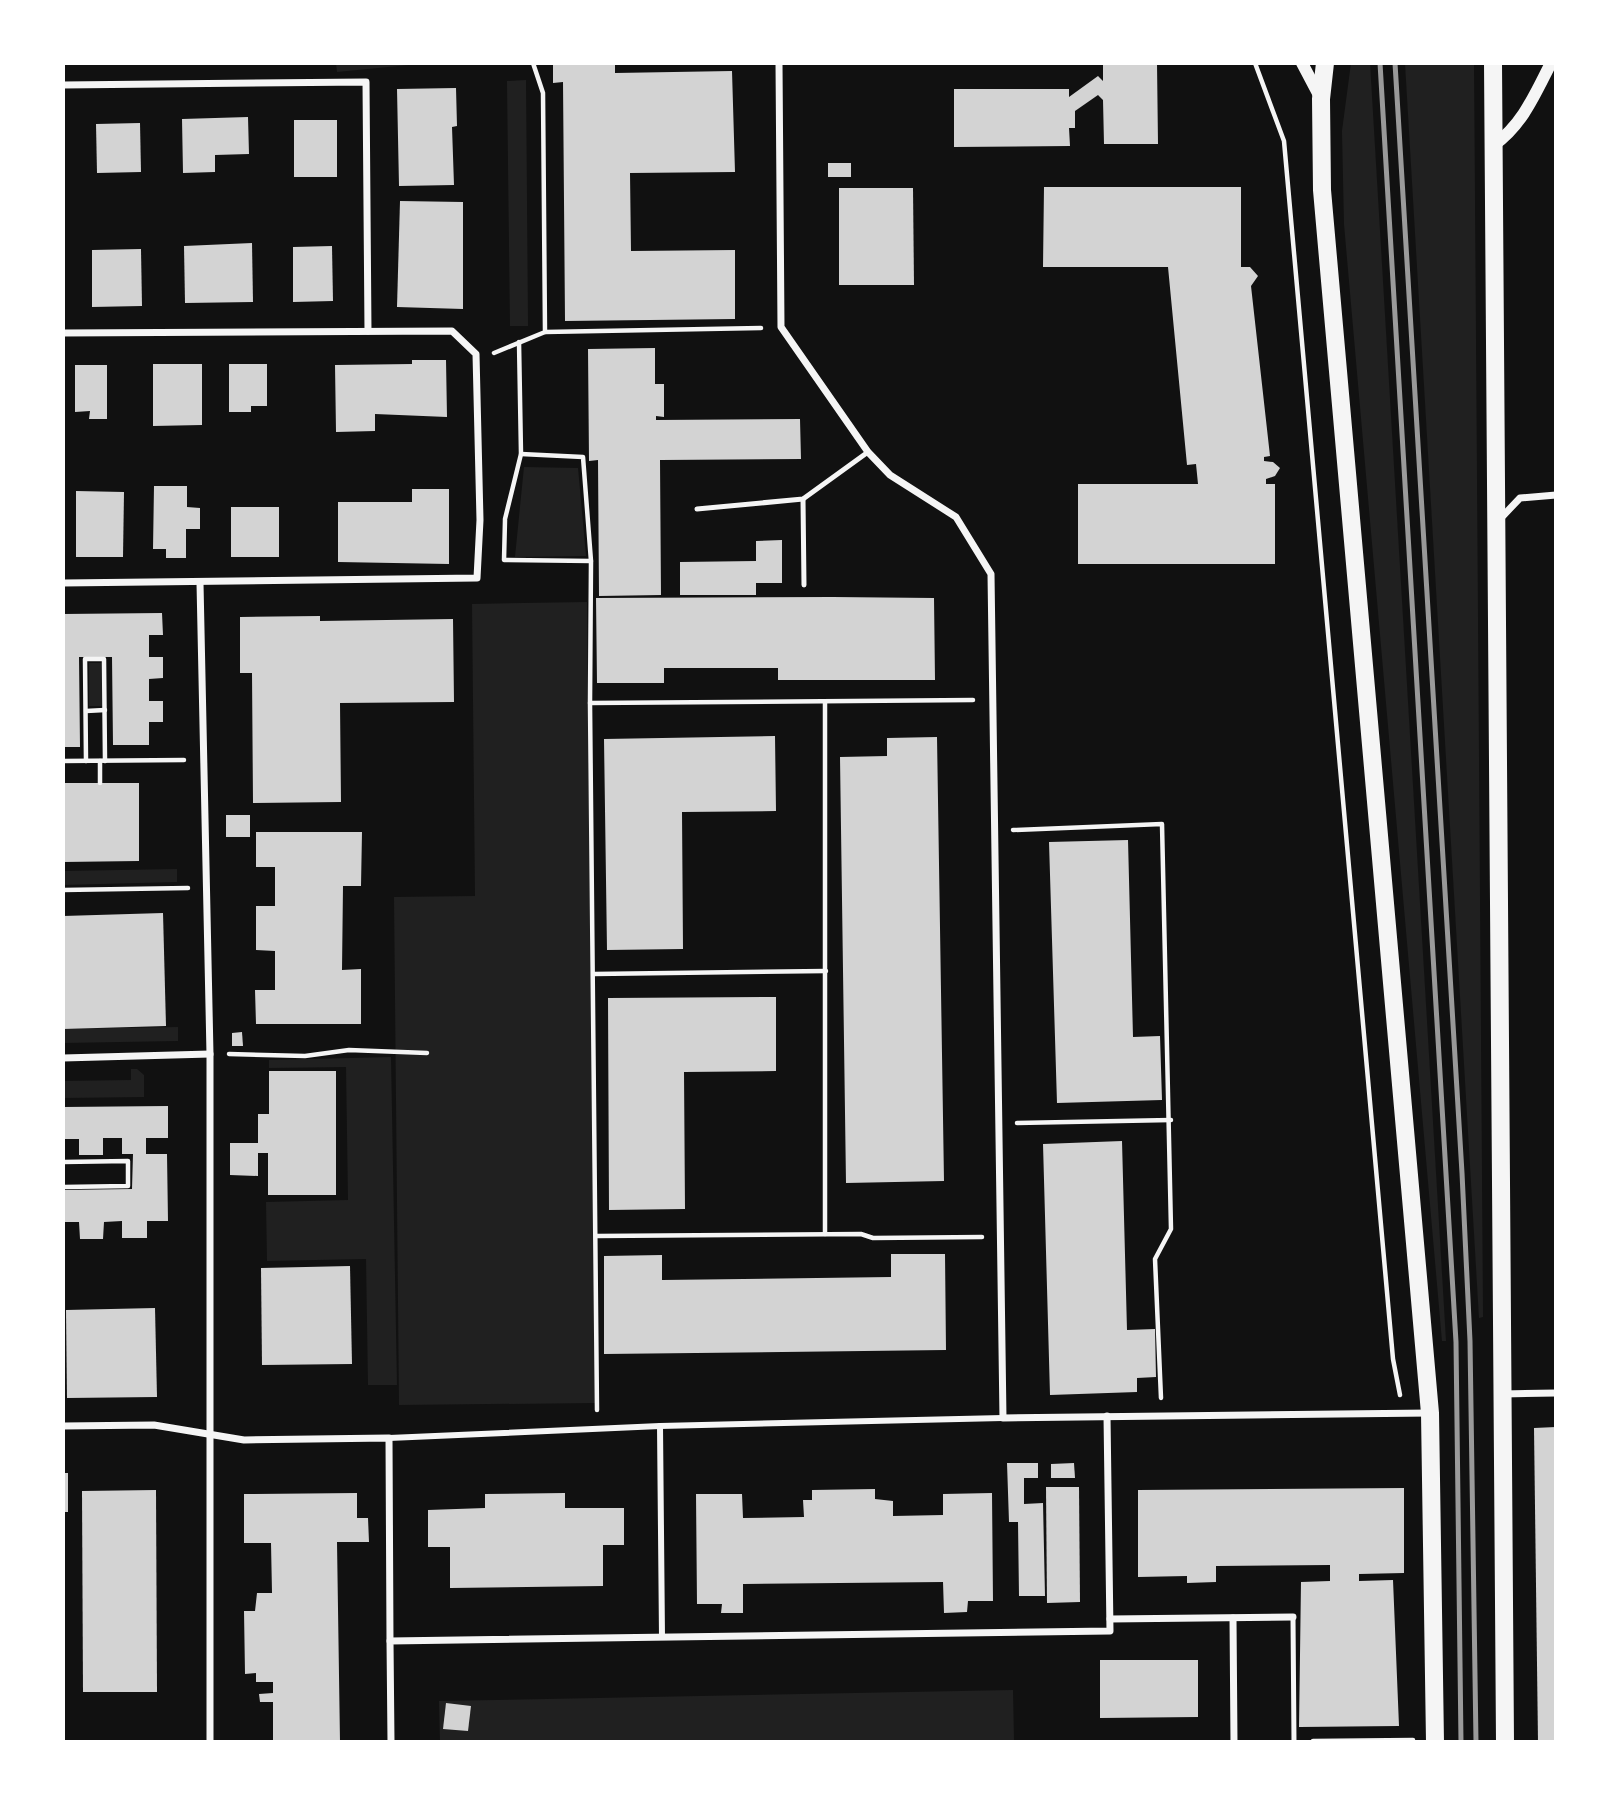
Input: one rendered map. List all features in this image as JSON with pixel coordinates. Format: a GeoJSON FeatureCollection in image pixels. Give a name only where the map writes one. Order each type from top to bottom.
{"type":"FeatureCollection","features":[{"type":"Feature","properties":{"kind":"main road"},"geometry":{"type":"LineString","coordinates":[[1325,63],[1321,99],[1322,190],[1430,1413],[1435,1741]]}},
{"type":"Feature","properties":{"kind":"main road"},"geometry":{"type":"LineString","coordinates":[[1493,63],[1505,1742]]}},
{"type":"Feature","properties":{"kind":"street"},"geometry":{"type":"LineString","coordinates":[[779,63],[781,327],[868,452],[890,475],[956,517],[991,574],[1003,1418]]}},
{"type":"Feature","properties":{"kind":"street"},"geometry":{"type":"LineString","coordinates":[[1302,63],[1321,99]]}},
{"type":"Feature","properties":{"kind":"street"},"geometry":{"type":"LineString","coordinates":[[1494,145],[1513,130],[1525,114],[1551,63]]}},
{"type":"Feature","properties":{"kind":"street"},"geometry":{"type":"LineString","coordinates":[[63,85],[366,82],[368,331]]}},
{"type":"Feature","properties":{"kind":"street"},"geometry":{"type":"LineString","coordinates":[[63,333],[452,331],[476,354],[480,520],[477,578],[63,583]]}},
{"type":"Feature","properties":{"kind":"street"},"geometry":{"type":"LineString","coordinates":[[1497,522],[1520,498],[1556,495]]}},
{"type":"Feature","properties":{"kind":"street"},"geometry":{"type":"LineString","coordinates":[[200,583],[206,760],[210,1054],[210,1742]]}},
{"type":"Feature","properties":{"kind":"street"},"geometry":{"type":"LineString","coordinates":[[63,1058],[210,1054]]}},
{"type":"Feature","properties":{"kind":"street"},"geometry":{"type":"LineString","coordinates":[[1503,1394],[1556,1393]]}},
{"type":"Feature","properties":{"kind":"street"},"geometry":{"type":"LineString","coordinates":[[63,1426],[154,1425],[244,1440],[389,1438],[660,1426],[1003,1418],[1430,1413]]}},
{"type":"Feature","properties":{"kind":"street"},"geometry":{"type":"LineString","coordinates":[[390,1641],[1110,1631],[1107,1416]]}},
{"type":"Feature","properties":{"kind":"street"},"geometry":{"type":"LineString","coordinates":[[660,1426],[662,1637]]}},
{"type":"Feature","properties":{"kind":"street"},"geometry":{"type":"LineString","coordinates":[[389,1438],[391,1742]]}},
{"type":"Feature","properties":{"kind":"street"},"geometry":{"type":"LineString","coordinates":[[1110,1619],[1293,1617]]}},
{"type":"Feature","properties":{"kind":"street"},"geometry":{"type":"LineString","coordinates":[[1233,1618],[1234,1742]]}},
{"type":"Feature","properties":{"kind":"lane"},"geometry":{"type":"LineString","coordinates":[[697,509],[803,499],[868,452]]}},
{"type":"Feature","properties":{"kind":"lane"},"geometry":{"type":"LineString","coordinates":[[803,499],[804,585]]}},
{"type":"Feature","properties":{"kind":"lane"},"geometry":{"type":"LineString","coordinates":[[1293,1617],[1294,1742]]}},
{"type":"Feature","properties":{"kind":"path"},"geometry":{"type":"LineString","coordinates":[[533,63],[543,93],[545,332]]}},
{"type":"Feature","properties":{"kind":"path"},"geometry":{"type":"LineString","coordinates":[[1255,63],[1284,141],[1393,1359]]}},
{"type":"Feature","properties":{"kind":"path"},"geometry":{"type":"LineString","coordinates":[[476,354],[494,353],[545,332],[781,327]]}},
{"type":"Feature","properties":{"kind":"path"},"geometry":{"type":"LineString","coordinates":[[519,342],[521,454],[505,520],[504,560],[591,561]]}},
{"type":"Feature","properties":{"kind":"path"},"geometry":{"type":"LineString","coordinates":[[521,454],[583,457],[591,561],[597,1429]]}},
{"type":"Feature","properties":{"kind":"path"},"geometry":{"type":"LineString","coordinates":[[480,520],[505,520]]}},
{"type":"Feature","properties":{"kind":"path"},"geometry":{"type":"LineString","coordinates":[[86,761],[85,659],[105,659],[100,783]]}},
{"type":"Feature","properties":{"kind":"path"},"geometry":{"type":"LineString","coordinates":[[590,703],[992,700]]}},
{"type":"Feature","properties":{"kind":"path"},"geometry":{"type":"LineString","coordinates":[[825,702],[825,1234]]}},
{"type":"Feature","properties":{"kind":"path"},"geometry":{"type":"LineString","coordinates":[[86,710],[105,710]]}},
{"type":"Feature","properties":{"kind":"path"},"geometry":{"type":"LineString","coordinates":[[63,761],[206,760]]}},
{"type":"Feature","properties":{"kind":"path"},"geometry":{"type":"LineString","coordinates":[[995,831],[1162,824],[1171,1120],[1171,1229],[1155,1259],[1161,1415]]}},
{"type":"Feature","properties":{"kind":"path"},"geometry":{"type":"LineString","coordinates":[[63,890],[207,888]]}},
{"type":"Feature","properties":{"kind":"path"},"geometry":{"type":"LineString","coordinates":[[594,974],[826,971]]}},
{"type":"Feature","properties":{"kind":"path"},"geometry":{"type":"LineString","coordinates":[[210,1054],[305,1056],[349,1050],[427,1053]]}},
{"type":"Feature","properties":{"kind":"path"},"geometry":{"type":"LineString","coordinates":[[999,1123],[1171,1120]]}},
{"type":"Feature","properties":{"kind":"path"},"geometry":{"type":"LineString","coordinates":[[63,1162],[128,1161],[128,1186],[63,1187]]}},
{"type":"Feature","properties":{"kind":"path"},"geometry":{"type":"LineString","coordinates":[[596,1237],[825,1234],[861,1234],[873,1238],[1001,1237]]}},
{"type":"Feature","properties":{"kind":"path"},"geometry":{"type":"LineString","coordinates":[[1294,1742],[1435,1741]]}},
{"type":"Feature","properties":{"kind":"shaded area"},"geometry":{"type":"Polygon","coordinates":[[[336,63],[429,63],[337,72],[336,63]]]}},
{"type":"Feature","properties":{"kind":"shaded area"},"geometry":{"type":"Polygon","coordinates":[[[1351,63],[1370,63],[1446,1341],[1442,1341],[1344,224],[1342,131],[1351,63]]]}},
{"type":"Feature","properties":{"kind":"shaded area"},"geometry":{"type":"Polygon","coordinates":[[[1405,63],[1474,63],[1483,1317],[1479,1318],[1405,63]]]}},
{"type":"Feature","properties":{"kind":"shaded area"},"geometry":{"type":"Polygon","coordinates":[[[526,80],[528,326],[510,326],[507,81],[526,80]]]}},
{"type":"Feature","properties":{"kind":"shaded area"},"geometry":{"type":"Polygon","coordinates":[[[524,467],[578,468],[586,556],[515,557],[524,467]]]}},
{"type":"Feature","properties":{"kind":"shaded area"},"geometry":{"type":"Polygon","coordinates":[[[587,602],[595,1403],[399,1405],[394,897],[475,896],[472,604],[587,602]]]}},
{"type":"Feature","properties":{"kind":"shaded area"},"geometry":{"type":"Polygon","coordinates":[[[89,663],[102,663],[102,706],[89,706],[89,663]]]}},
{"type":"Feature","properties":{"kind":"shaded area"},"geometry":{"type":"Polygon","coordinates":[[[177,869],[177,882],[63,885],[63,871],[177,869]]]}},
{"type":"Feature","properties":{"kind":"shaded area"},"geometry":{"type":"Polygon","coordinates":[[[178,1027],[178,1041],[63,1043],[63,1029],[178,1027]]]}},
{"type":"Feature","properties":{"kind":"shaded area"},"geometry":{"type":"Polygon","coordinates":[[[391,1057],[397,1385],[368,1385],[366,1259],[267,1261],[266,1202],[348,1200],[346,1067],[269,1068],[269,1060],[391,1057]]]}},
{"type":"Feature","properties":{"kind":"shaded area"},"geometry":{"type":"Polygon","coordinates":[[[131,1069],[137,1069],[144,1075],[144,1097],[63,1098],[63,1081],[131,1080],[131,1069]]]}},
{"type":"Feature","properties":{"kind":"shaded area"},"geometry":{"type":"Polygon","coordinates":[[[1013,1690],[1014,1742],[440,1742],[439,1701],[1013,1690]]]}},
{"type":"Feature","properties":{"kind":"building"},"geometry":{"type":"Polygon","coordinates":[[[553,63],[615,63],[615,73],[732,71],[735,172],[630,173],[631,251],[735,250],[735,319],[565,321],[563,82],[553,83],[553,63]]]}},
{"type":"Feature","properties":{"kind":"building"},"geometry":{"type":"Polygon","coordinates":[[[1103,63],[1157,63],[1158,144],[1104,144],[1103,100],[1098,95],[1075,111],[1075,128],[1069,128],[1070,146],[954,147],[954,89],[1069,89],[1069,97],[1098,76],[1103,81],[1103,63]]]}},
{"type":"Feature","properties":{"kind":"building"},"geometry":{"type":"Polygon","coordinates":[[[456,88],[457,126],[452,127],[454,185],[399,186],[397,89],[456,88]]]}},
{"type":"Feature","properties":{"kind":"building"},"geometry":{"type":"Polygon","coordinates":[[[248,117],[249,154],[215,155],[215,172],[183,173],[182,119],[248,117]]]}},
{"type":"Feature","properties":{"kind":"building"},"geometry":{"type":"Polygon","coordinates":[[[294,120],[337,120],[337,177],[294,177],[294,120]]]}},
{"type":"Feature","properties":{"kind":"building"},"geometry":{"type":"Polygon","coordinates":[[[140,123],[141,172],[97,173],[96,124],[140,123]]]}},
{"type":"Feature","properties":{"kind":"building"},"geometry":{"type":"Polygon","coordinates":[[[828,163],[851,163],[851,177],[828,177],[828,163]]]}},
{"type":"Feature","properties":{"kind":"building"},"geometry":{"type":"Polygon","coordinates":[[[1044,187],[1241,187],[1241,267],[1250,267],[1258,276],[1251,286],[1270,456],[1264,457],[1264,461],[1273,462],[1280,468],[1275,476],[1266,479],[1266,484],[1275,484],[1275,564],[1078,564],[1078,484],[1198,484],[1196,464],[1187,465],[1168,267],[1043,267],[1044,187]]]}},
{"type":"Feature","properties":{"kind":"building"},"geometry":{"type":"Polygon","coordinates":[[[839,188],[913,188],[914,285],[839,285],[839,188]]]}},
{"type":"Feature","properties":{"kind":"building"},"geometry":{"type":"Polygon","coordinates":[[[400,201],[463,202],[463,309],[397,307],[400,201]]]}},
{"type":"Feature","properties":{"kind":"building"},"geometry":{"type":"Polygon","coordinates":[[[252,243],[253,302],[185,303],[184,246],[252,243]]]}},
{"type":"Feature","properties":{"kind":"building"},"geometry":{"type":"Polygon","coordinates":[[[332,246],[333,301],[293,302],[293,247],[332,246]]]}},
{"type":"Feature","properties":{"kind":"building"},"geometry":{"type":"Polygon","coordinates":[[[141,249],[142,306],[92,307],[92,250],[141,249]]]}},
{"type":"Feature","properties":{"kind":"building"},"geometry":{"type":"Polygon","coordinates":[[[655,348],[655,384],[664,384],[664,417],[656,416],[656,420],[800,419],[801,459],[660,460],[661,595],[599,596],[598,460],[589,461],[588,349],[655,348]]]}},
{"type":"Feature","properties":{"kind":"building"},"geometry":{"type":"Polygon","coordinates":[[[412,360],[446,360],[447,417],[375,414],[375,431],[336,432],[335,365],[412,364],[412,360]]]}},
{"type":"Feature","properties":{"kind":"building"},"geometry":{"type":"Polygon","coordinates":[[[153,364],[202,364],[202,425],[153,426],[153,364]]]}},
{"type":"Feature","properties":{"kind":"building"},"geometry":{"type":"Polygon","coordinates":[[[229,364],[267,364],[267,406],[251,406],[251,412],[229,412],[229,364]]]}},
{"type":"Feature","properties":{"kind":"building"},"geometry":{"type":"Polygon","coordinates":[[[75,365],[107,365],[107,419],[89,419],[90,411],[75,412],[75,365]]]}},
{"type":"Feature","properties":{"kind":"building"},"geometry":{"type":"Polygon","coordinates":[[[154,486],[187,486],[187,507],[200,508],[200,529],[186,529],[186,558],[166,558],[166,549],[153,549],[154,486]]]}},
{"type":"Feature","properties":{"kind":"building"},"geometry":{"type":"Polygon","coordinates":[[[412,489],[449,489],[449,564],[338,562],[338,502],[412,502],[412,489]]]}},
{"type":"Feature","properties":{"kind":"building"},"geometry":{"type":"Polygon","coordinates":[[[76,491],[124,492],[123,557],[76,557],[76,491]]]}},
{"type":"Feature","properties":{"kind":"building"},"geometry":{"type":"Polygon","coordinates":[[[231,507],[279,507],[279,557],[231,557],[231,507]]]}},
{"type":"Feature","properties":{"kind":"building"},"geometry":{"type":"Polygon","coordinates":[[[782,540],[782,583],[756,583],[756,595],[680,595],[680,562],[756,561],[756,541],[782,540]]]}},
{"type":"Feature","properties":{"kind":"building"},"geometry":{"type":"Polygon","coordinates":[[[596,598],[934,598],[935,680],[778,680],[778,668],[664,668],[664,683],[597,683],[596,598]]]}},
{"type":"Feature","properties":{"kind":"building"},"geometry":{"type":"Polygon","coordinates":[[[162,613],[163,635],[149,635],[149,657],[163,657],[163,678],[149,679],[149,701],[163,701],[163,722],[149,722],[149,745],[113,745],[112,657],[79,657],[80,747],[63,747],[63,614],[162,613]]]}},
{"type":"Feature","properties":{"kind":"building"},"geometry":{"type":"Polygon","coordinates":[[[320,616],[320,621],[453,619],[454,702],[340,703],[341,802],[253,803],[252,673],[240,673],[240,617],[320,616]]]}},
{"type":"Feature","properties":{"kind":"building"},"geometry":{"type":"Polygon","coordinates":[[[775,736],[776,811],[682,812],[683,949],[607,950],[604,739],[775,736]]]}},
{"type":"Feature","properties":{"kind":"building"},"geometry":{"type":"Polygon","coordinates":[[[937,737],[944,1181],[846,1183],[840,757],[887,756],[887,738],[937,737]]]}},
{"type":"Feature","properties":{"kind":"building"},"geometry":{"type":"Polygon","coordinates":[[[63,783],[139,783],[139,861],[63,862],[63,783]]]}},
{"type":"Feature","properties":{"kind":"building"},"geometry":{"type":"Polygon","coordinates":[[[226,815],[250,815],[250,837],[226,837],[226,815]]]}},
{"type":"Feature","properties":{"kind":"building"},"geometry":{"type":"Polygon","coordinates":[[[256,832],[362,832],[361,886],[343,886],[342,970],[361,969],[361,1024],[256,1024],[255,990],[275,990],[275,951],[256,950],[256,906],[275,906],[275,867],[256,867],[256,832]]]}},
{"type":"Feature","properties":{"kind":"building"},"geometry":{"type":"Polygon","coordinates":[[[1128,840],[1133,1037],[1160,1036],[1162,1100],[1057,1103],[1049,842],[1128,840]]]}},
{"type":"Feature","properties":{"kind":"building"},"geometry":{"type":"Polygon","coordinates":[[[163,913],[166,1026],[63,1029],[63,916],[163,913]]]}},
{"type":"Feature","properties":{"kind":"building"},"geometry":{"type":"Polygon","coordinates":[[[776,997],[776,1071],[684,1072],[685,1209],[609,1210],[608,998],[776,997]]]}},
{"type":"Feature","properties":{"kind":"building"},"geometry":{"type":"Polygon","coordinates":[[[242,1032],[243,1046],[232,1046],[232,1033],[242,1032]]]}},
{"type":"Feature","properties":{"kind":"building"},"geometry":{"type":"Polygon","coordinates":[[[269,1071],[336,1071],[336,1195],[268,1195],[268,1153],[258,1153],[258,1176],[230,1175],[230,1143],[258,1143],[258,1114],[269,1114],[269,1071]]]}},
{"type":"Feature","properties":{"kind":"building"},"geometry":{"type":"Polygon","coordinates":[[[168,1106],[168,1138],[146,1138],[146,1154],[167,1154],[168,1221],[147,1221],[147,1238],[122,1238],[122,1221],[104,1222],[103,1239],[80,1239],[79,1222],[63,1222],[63,1190],[132,1189],[133,1154],[122,1154],[122,1138],[103,1138],[103,1155],[79,1155],[79,1139],[63,1139],[63,1107],[168,1106]]]}},
{"type":"Feature","properties":{"kind":"building"},"geometry":{"type":"Polygon","coordinates":[[[1122,1141],[1127,1330],[1155,1329],[1156,1377],[1137,1378],[1137,1392],[1050,1395],[1043,1144],[1122,1141]]]}},
{"type":"Feature","properties":{"kind":"building"},"geometry":{"type":"Polygon","coordinates":[[[891,1254],[945,1254],[946,1350],[604,1354],[604,1256],[662,1255],[662,1280],[891,1277],[891,1254]]]}},
{"type":"Feature","properties":{"kind":"building"},"geometry":{"type":"Polygon","coordinates":[[[350,1266],[352,1364],[262,1365],[261,1268],[350,1266]]]}},
{"type":"Feature","properties":{"kind":"building"},"geometry":{"type":"Polygon","coordinates":[[[155,1308],[157,1397],[67,1398],[66,1310],[155,1308]]]}},
{"type":"Feature","properties":{"kind":"building"},"geometry":{"type":"Polygon","coordinates":[[[1556,1427],[1556,1742],[1538,1742],[1534,1428],[1556,1427]]]}},
{"type":"Feature","properties":{"kind":"building"},"geometry":{"type":"Polygon","coordinates":[[[1007,1463],[1038,1463],[1038,1478],[1024,1478],[1024,1504],[1043,1503],[1045,1596],[1019,1596],[1018,1522],[1009,1522],[1007,1463]]]}},
{"type":"Feature","properties":{"kind":"building"},"geometry":{"type":"Polygon","coordinates":[[[1074,1463],[1075,1478],[1051,1478],[1051,1464],[1074,1463]]]}},
{"type":"Feature","properties":{"kind":"building"},"geometry":{"type":"Polygon","coordinates":[[[63,1473],[68,1473],[68,1512],[63,1512],[63,1473]]]}},
{"type":"Feature","properties":{"kind":"building"},"geometry":{"type":"Polygon","coordinates":[[[1046,1487],[1079,1487],[1080,1602],[1047,1603],[1046,1487]]]}},
{"type":"Feature","properties":{"kind":"building"},"geometry":{"type":"Polygon","coordinates":[[[1404,1488],[1404,1573],[1359,1574],[1359,1581],[1393,1580],[1399,1726],[1299,1727],[1301,1582],[1330,1581],[1330,1565],[1216,1566],[1216,1582],[1187,1583],[1187,1576],[1138,1577],[1138,1490],[1404,1488]]]}},
{"type":"Feature","properties":{"kind":"building"},"geometry":{"type":"Polygon","coordinates":[[[875,1489],[875,1499],[893,1501],[893,1516],[943,1515],[943,1494],[992,1493],[993,1601],[968,1601],[967,1612],[944,1613],[943,1582],[743,1584],[743,1613],[721,1613],[722,1604],[697,1604],[696,1494],[742,1494],[743,1518],[804,1517],[803,1500],[812,1500],[812,1490],[875,1489]]]}},
{"type":"Feature","properties":{"kind":"building"},"geometry":{"type":"Polygon","coordinates":[[[156,1490],[157,1692],[83,1692],[82,1491],[156,1490]]]}},
{"type":"Feature","properties":{"kind":"building"},"geometry":{"type":"Polygon","coordinates":[[[357,1493],[357,1518],[368,1518],[369,1542],[337,1542],[340,1742],[273,1742],[273,1702],[260,1702],[259,1694],[273,1693],[273,1682],[256,1682],[256,1673],[245,1674],[244,1611],[255,1611],[257,1593],[272,1593],[271,1543],[244,1543],[244,1494],[357,1493]]]}},
{"type":"Feature","properties":{"kind":"building"},"geometry":{"type":"Polygon","coordinates":[[[565,1493],[565,1508],[624,1508],[624,1545],[603,1545],[603,1586],[450,1588],[450,1547],[428,1547],[428,1510],[485,1508],[485,1494],[565,1493]]]}},
{"type":"Feature","properties":{"kind":"building"},"geometry":{"type":"Polygon","coordinates":[[[1100,1660],[1198,1660],[1198,1717],[1100,1718],[1100,1660]]]}},
{"type":"Feature","properties":{"kind":"building"},"geometry":{"type":"Polygon","coordinates":[[[446,1703],[471,1706],[468,1731],[443,1729],[446,1703]]]}},
{"type":"Feature","properties":{"kind":"railway"},"geometry":{"type":"LineString","coordinates":[[1380,63],[1456,1342],[1461,1742]]}},
{"type":"Feature","properties":{"kind":"railway"},"geometry":{"type":"LineString","coordinates":[[1395,63],[1462,1173],[1470,1341],[1476,1742]]}}]}
